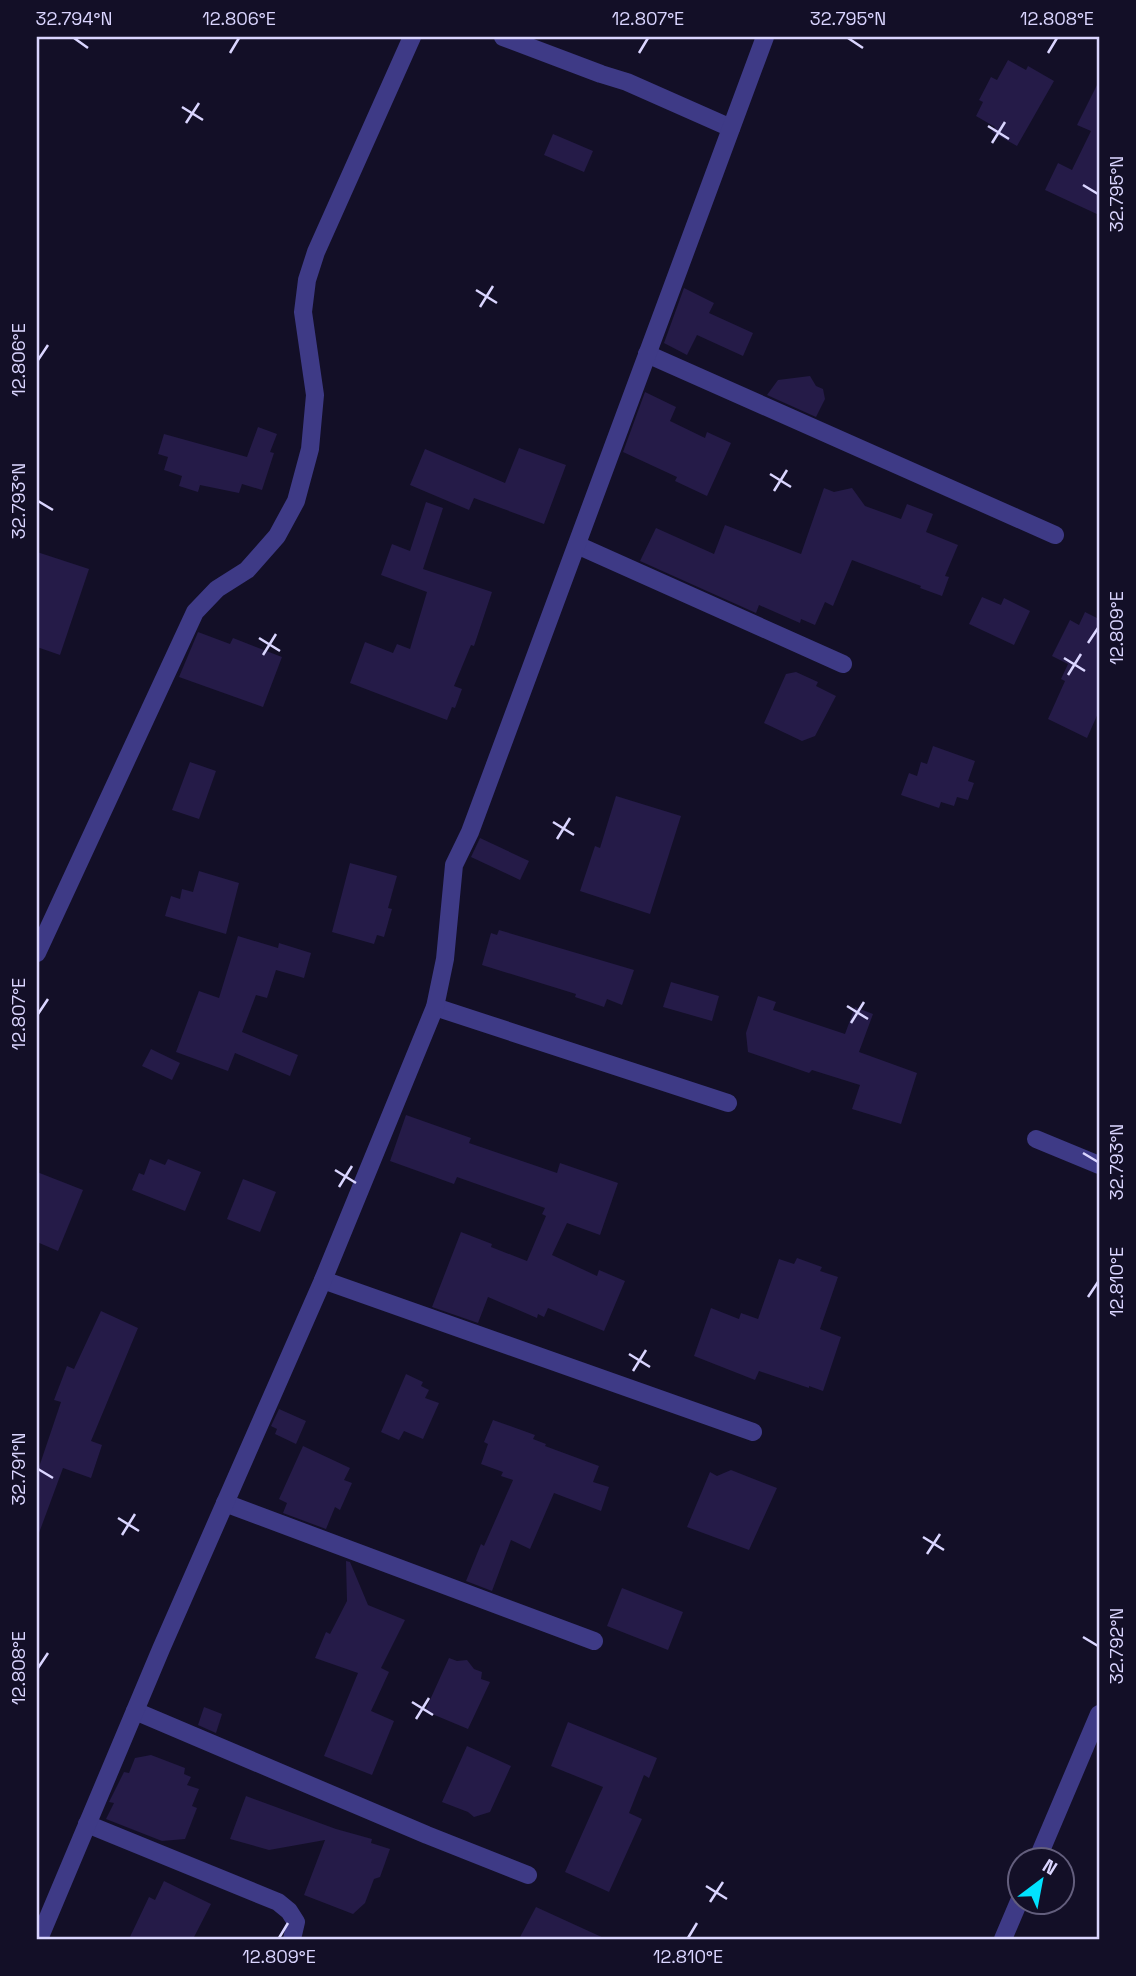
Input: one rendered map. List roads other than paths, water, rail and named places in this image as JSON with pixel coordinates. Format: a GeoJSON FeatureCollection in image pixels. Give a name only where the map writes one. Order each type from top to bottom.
{"type":"FeatureCollection","features":[{"type":"Feature","properties":{"kind":"street"},"geometry":{"type":"LineString","coordinates":[[37,953],[195,612],[217,589],[247,570],[277,536],[296,501],[310,449],[315,395],[303,312],[307,280],[316,252],[412,37]]}},
{"type":"Feature","properties":{"kind":"street"},"geometry":{"type":"LineString","coordinates":[[503,37],[627,82],[731,128]]}},
{"type":"Feature","properties":{"kind":"street"},"geometry":{"type":"LineString","coordinates":[[39,1939],[323,1280],[435,1007],[445,959],[454,865],[470,832],[765,37]]}},
{"type":"Feature","properties":{"kind":"street"},"geometry":{"type":"LineString","coordinates":[[647,355],[1055,535]]}},
{"type":"Feature","properties":{"kind":"street"},"geometry":{"type":"LineString","coordinates":[[577,545],[843,664]]}},
{"type":"Feature","properties":{"kind":"street"},"geometry":{"type":"LineString","coordinates":[[435,1007],[728,1103]]}},
{"type":"Feature","properties":{"kind":"street"},"geometry":{"type":"LineString","coordinates":[[1036,1139],[1099,1165]]}},
{"type":"Feature","properties":{"kind":"street"},"geometry":{"type":"LineString","coordinates":[[323,1280],[753,1432]]}},
{"type":"Feature","properties":{"kind":"street"},"geometry":{"type":"LineString","coordinates":[[225,1503],[594,1642]]}},
{"type":"Feature","properties":{"kind":"street"},"geometry":{"type":"LineString","coordinates":[[135,1711],[426,1835],[528,1875]]}},
{"type":"Feature","properties":{"kind":"street"},"geometry":{"type":"LineString","coordinates":[[1043,1846],[1099,1714]]}},
{"type":"Feature","properties":{"kind":"street"},"geometry":{"type":"LineString","coordinates":[[87,1824],[278,1902],[289,1911],[296,1922],[292,1939]]}},
{"type":"Feature","properties":{"kind":"street"},"geometry":{"type":"LineString","coordinates":[[1003,1939],[1013,1916]]}}]}
